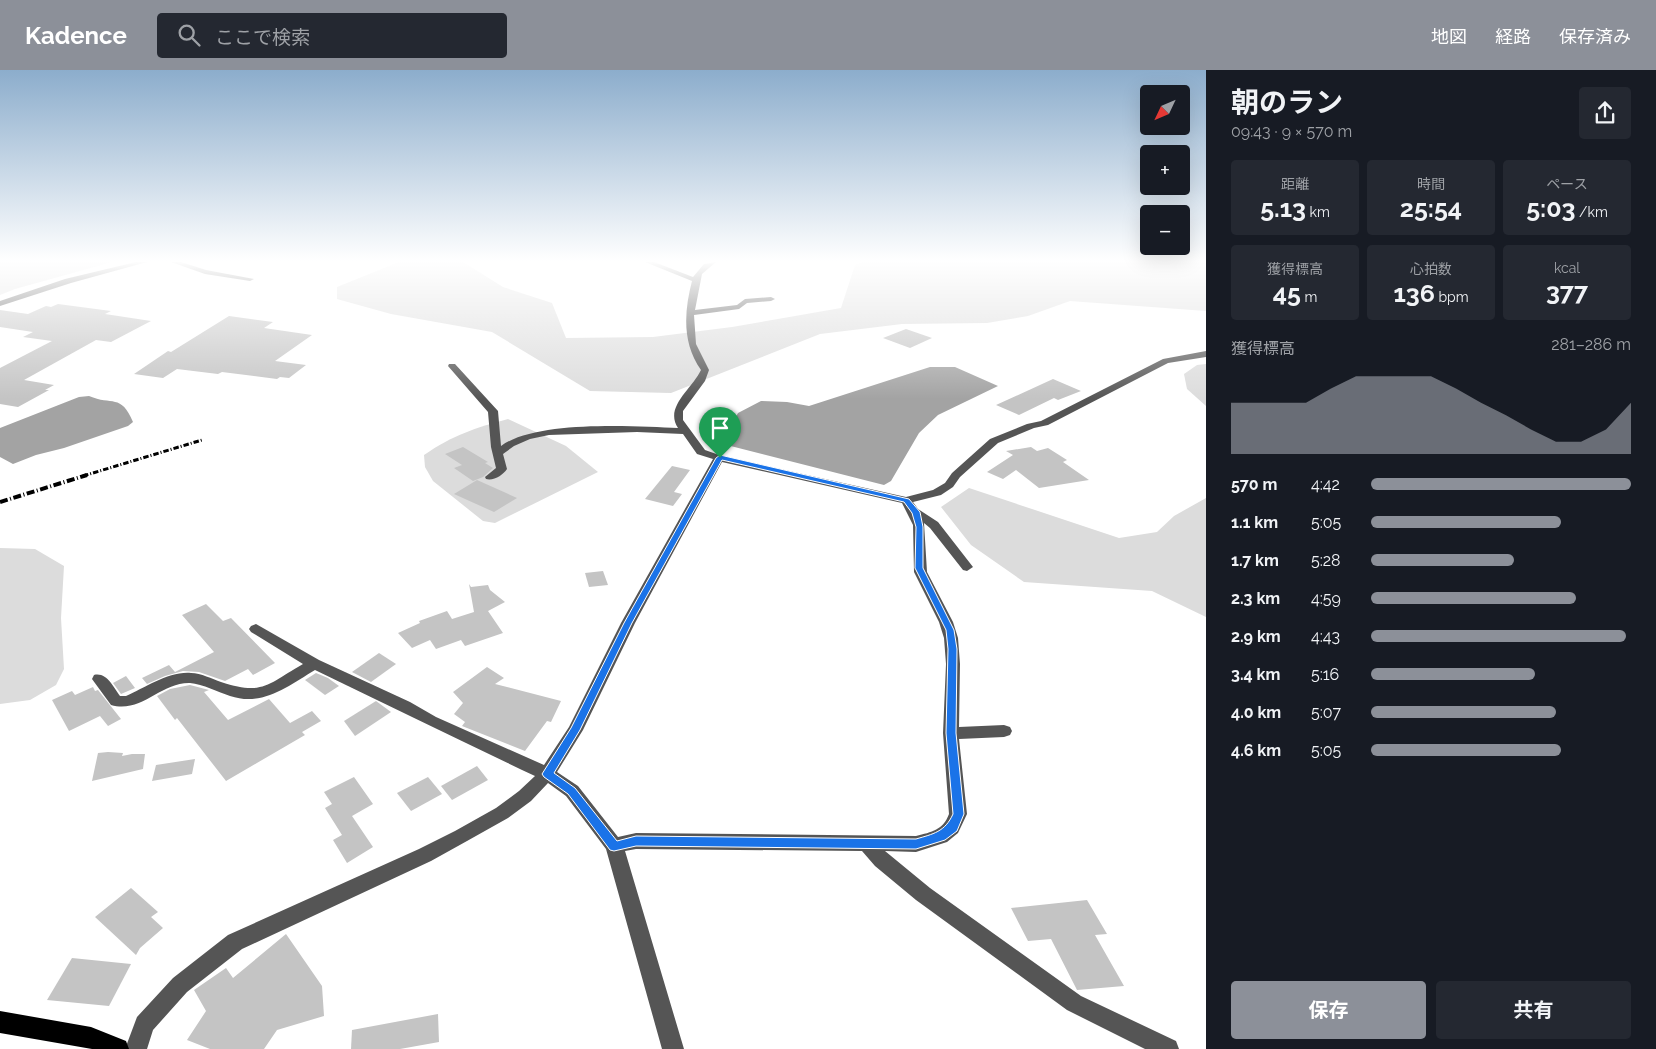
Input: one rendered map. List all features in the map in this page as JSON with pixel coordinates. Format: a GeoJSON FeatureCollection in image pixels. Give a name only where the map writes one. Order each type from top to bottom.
{"type":"FeatureCollection","features":[{"type":"Feature","properties":{"kind":"main road"},"geometry":{"type":"LineString","coordinates":[[0,1022],[91,1038],[118,1049]]}},
{"type":"Feature","properties":{"kind":"street"},"geometry":{"type":"LineString","coordinates":[[693,308],[690,335],[705,370],[700,381],[678,411],[678,420],[701,452],[720,458],[906,500],[936,493],[949,485],[956,474],[994,441],[1044,423],[1166,361],[1206,354]]}},
{"type":"Feature","properties":{"kind":"street"},"geometry":{"type":"LineString","coordinates":[[692,313],[728,308]]}},
{"type":"Feature","properties":{"kind":"street"},"geometry":{"type":"LineString","coordinates":[[452,366],[493,411],[502,469],[490,477]]}},
{"type":"Feature","properties":{"kind":"street"},"geometry":{"type":"LineString","coordinates":[[498,453],[510,444],[527,436],[549,432],[685,431]]}},
{"type":"Feature","properties":{"kind":"street"},"geometry":{"type":"LineString","coordinates":[[136,1049],[144,1024],[180,985],[235,942],[425,855],[461,836],[502,813],[525,796],[547,774],[575,730],[628,623],[720,458]]}},
{"type":"Feature","properties":{"kind":"street"},"geometry":{"type":"LineString","coordinates":[[906,500],[916,512],[934,524],[967,567]]}},
{"type":"Feature","properties":{"kind":"street"},"geometry":{"type":"LineString","coordinates":[[614,846],[636,841],[916,844],[941,837],[952,828],[958,814],[951,733],[952,649],[950,630],[919,568],[920,527],[916,512]]}},
{"type":"Feature","properties":{"kind":"street"},"geometry":{"type":"LineString","coordinates":[[256,629],[314,664],[405,706],[431,721],[547,774],[572,791],[614,846],[673,1049]]}},
{"type":"Feature","properties":{"kind":"street"},"geometry":{"type":"LineString","coordinates":[[99,679],[116,701],[127,702],[174,681],[191,678],[240,694],[254,695],[268,691],[314,664]]}},
{"type":"Feature","properties":{"kind":"street"},"geometry":{"type":"LineString","coordinates":[[951,733],[1004,732]]}},
{"type":"Feature","properties":{"kind":"street"},"geometry":{"type":"LineString","coordinates":[[867,843],[881,860],[923,894],[1074,1003],[1168,1049]]}},
{"type":"Feature","properties":{"kind":"shaded area"},"geometry":{"type":"Polygon","coordinates":[[[368,308],[554,308],[566,338],[653,337],[732,327],[841,308],[1051,308],[1028,316],[987,323],[902,324],[820,334],[671,393],[590,391],[492,332],[391,314],[368,308]]]}},
{"type":"Feature","properties":{"kind":"shaded area"},"geometry":{"type":"Polygon","coordinates":[[[1161,308],[1206,308],[1206,311],[1161,308]]]}},
{"type":"Feature","properties":{"kind":"shaded area"},"geometry":{"type":"Polygon","coordinates":[[[1206,364],[1206,406],[1187,389],[1184,374],[1197,365],[1206,364]]]}},
{"type":"Feature","properties":{"kind":"shaded area"},"geometry":{"type":"Polygon","coordinates":[[[930,367],[955,367],[998,386],[938,415],[919,433],[891,481],[884,485],[711,441],[731,426],[738,413],[761,401],[787,402],[809,406],[930,367]]]}},
{"type":"Feature","properties":{"kind":"shaded area"},"geometry":{"type":"Polygon","coordinates":[[[89,396],[120,404],[129,413],[133,422],[128,426],[13,464],[0,457],[0,428],[79,397],[89,396]]]}},
{"type":"Feature","properties":{"kind":"shaded area"},"geometry":{"type":"Polygon","coordinates":[[[508,419],[566,446],[598,472],[495,523],[483,521],[433,481],[425,467],[424,455],[464,433],[508,419]]]}},
{"type":"Feature","properties":{"kind":"shaded area"},"geometry":{"type":"Polygon","coordinates":[[[969,488],[1119,538],[1157,532],[1174,516],[1206,498],[1206,617],[1152,591],[1024,582],[971,545],[941,507],[969,488]]]}},
{"type":"Feature","properties":{"kind":"shaded area"},"geometry":{"type":"Polygon","coordinates":[[[0,548],[35,549],[64,566],[61,618],[64,669],[56,685],[30,700],[0,704],[0,548]]]}},
{"type":"Feature","properties":{"kind":"building"},"geometry":{"type":"Polygon","coordinates":[[[42,308],[86,308],[111,311],[105,314],[151,321],[111,342],[96,340],[24,380],[54,385],[45,390],[49,390],[18,407],[0,404],[0,368],[52,341],[23,337],[33,332],[0,327],[0,310],[28,314],[42,308]]]}},
{"type":"Feature","properties":{"kind":"building"},"geometry":{"type":"Polygon","coordinates":[[[229,316],[273,322],[264,328],[312,335],[275,361],[306,365],[289,378],[280,377],[277,379],[177,369],[163,378],[134,374],[168,351],[171,352],[229,316]]]}},
{"type":"Feature","properties":{"kind":"building"},"geometry":{"type":"Polygon","coordinates":[[[906,329],[932,338],[910,348],[883,338],[906,329]]]}},
{"type":"Feature","properties":{"kind":"building"},"geometry":{"type":"Polygon","coordinates":[[[1053,379],[1081,391],[1058,400],[1054,398],[1019,415],[996,405],[1053,379]]]}},
{"type":"Feature","properties":{"kind":"building"},"geometry":{"type":"Polygon","coordinates":[[[463,447],[488,462],[485,463],[493,468],[483,477],[473,481],[454,468],[462,465],[445,454],[463,447]]]}},
{"type":"Feature","properties":{"kind":"building"},"geometry":{"type":"Polygon","coordinates":[[[1031,447],[1037,451],[1048,448],[1067,460],[1063,462],[1089,480],[1039,488],[1016,470],[1003,479],[987,472],[1013,455],[1006,451],[1031,447]]]}},
{"type":"Feature","properties":{"kind":"building"},"geometry":{"type":"Polygon","coordinates":[[[672,466],[690,470],[674,492],[682,494],[673,506],[645,499],[672,466]]]}},
{"type":"Feature","properties":{"kind":"building"},"geometry":{"type":"Polygon","coordinates":[[[477,480],[517,498],[494,512],[454,494],[477,480]]]}},
{"type":"Feature","properties":{"kind":"building"},"geometry":{"type":"Polygon","coordinates":[[[603,571],[608,585],[589,587],[585,573],[603,571]]]}},
{"type":"Feature","properties":{"kind":"building"},"geometry":{"type":"Polygon","coordinates":[[[469,584],[471,587],[488,585],[490,590],[505,602],[488,611],[503,633],[465,646],[461,640],[436,649],[430,640],[412,648],[398,633],[420,623],[419,621],[447,611],[452,619],[474,612],[469,584]]]}},
{"type":"Feature","properties":{"kind":"building"},"geometry":{"type":"Polygon","coordinates":[[[206,604],[223,621],[231,618],[275,663],[253,675],[248,669],[225,681],[199,672],[183,671],[147,684],[142,678],[169,665],[175,672],[214,652],[182,615],[206,604]]]}},
{"type":"Feature","properties":{"kind":"building"},"geometry":{"type":"Polygon","coordinates":[[[379,653],[396,664],[371,682],[352,672],[379,653]]]}},
{"type":"Feature","properties":{"kind":"building"},"geometry":{"type":"Polygon","coordinates":[[[487,667],[504,678],[495,684],[561,701],[551,722],[547,721],[525,751],[462,726],[465,722],[454,714],[463,703],[453,692],[487,667]]]}},
{"type":"Feature","properties":{"kind":"building"},"geometry":{"type":"Polygon","coordinates":[[[316,673],[328,678],[339,686],[325,695],[305,680],[316,673]]]}},
{"type":"Feature","properties":{"kind":"building"},"geometry":{"type":"Polygon","coordinates":[[[126,676],[135,688],[121,694],[113,683],[126,676]]]}},
{"type":"Feature","properties":{"kind":"building"},"geometry":{"type":"Polygon","coordinates":[[[190,685],[209,690],[204,692],[228,720],[269,699],[290,723],[312,711],[321,721],[302,732],[305,735],[226,781],[177,718],[175,720],[157,696],[170,689],[190,685]]]}},
{"type":"Feature","properties":{"kind":"building"},"geometry":{"type":"Polygon","coordinates":[[[93,687],[95,691],[98,690],[121,719],[108,726],[100,716],[69,731],[52,700],[72,691],[75,695],[93,687]]]}},
{"type":"Feature","properties":{"kind":"building"},"geometry":{"type":"Polygon","coordinates":[[[376,701],[391,712],[355,736],[344,721],[376,701]]]}},
{"type":"Feature","properties":{"kind":"building"},"geometry":{"type":"Polygon","coordinates":[[[98,753],[123,753],[122,756],[145,754],[143,769],[92,781],[98,753]]]}},
{"type":"Feature","properties":{"kind":"building"},"geometry":{"type":"Polygon","coordinates":[[[195,759],[192,774],[152,781],[156,765],[195,759]]]}},
{"type":"Feature","properties":{"kind":"building"},"geometry":{"type":"Polygon","coordinates":[[[477,766],[488,780],[452,800],[441,786],[477,766]]]}},
{"type":"Feature","properties":{"kind":"building"},"geometry":{"type":"Polygon","coordinates":[[[354,777],[373,804],[352,816],[373,847],[347,863],[333,840],[342,835],[325,808],[332,804],[324,792],[354,777]]]}},
{"type":"Feature","properties":{"kind":"building"},"geometry":{"type":"Polygon","coordinates":[[[428,777],[442,794],[411,811],[397,793],[428,777]]]}},
{"type":"Feature","properties":{"kind":"building"},"geometry":{"type":"Polygon","coordinates":[[[131,888],[158,912],[151,917],[163,928],[140,948],[136,955],[95,917],[131,888]]]}},
{"type":"Feature","properties":{"kind":"building"},"geometry":{"type":"Polygon","coordinates":[[[1087,900],[1107,934],[1095,935],[1124,986],[1077,990],[1051,939],[1028,941],[1011,908],[1087,900]]]}},
{"type":"Feature","properties":{"kind":"building"},"geometry":{"type":"Polygon","coordinates":[[[286,934],[322,986],[324,1016],[277,1030],[264,1049],[210,1049],[187,1040],[206,1011],[194,990],[226,968],[233,978],[286,934]]]}},
{"type":"Feature","properties":{"kind":"building"},"geometry":{"type":"Polygon","coordinates":[[[72,958],[131,964],[109,1006],[47,1000],[72,958]]]}},
{"type":"Feature","properties":{"kind":"building"},"geometry":{"type":"Polygon","coordinates":[[[438,1014],[439,1042],[400,1049],[351,1049],[352,1030],[438,1014]]]}},
{"type":"Feature","properties":{"kind":"railway"},"geometry":{"type":"LineString","coordinates":[[83,476],[202,440]]}},
{"type":"Feature","properties":{"kind":"railway"},"geometry":{"type":"LineString","coordinates":[[0,502],[87,475]]}},
{"type":"Feature","properties":{"kind":"route"},"geometry":{"type":"LineString","coordinates":[[720,458],[906,500],[916,512],[920,527],[919,568],[950,630],[952,649],[951,733],[958,814],[952,828],[941,837],[916,844],[636,841],[614,846],[572,791],[547,774],[575,730],[628,623],[720,458]]}}]}
